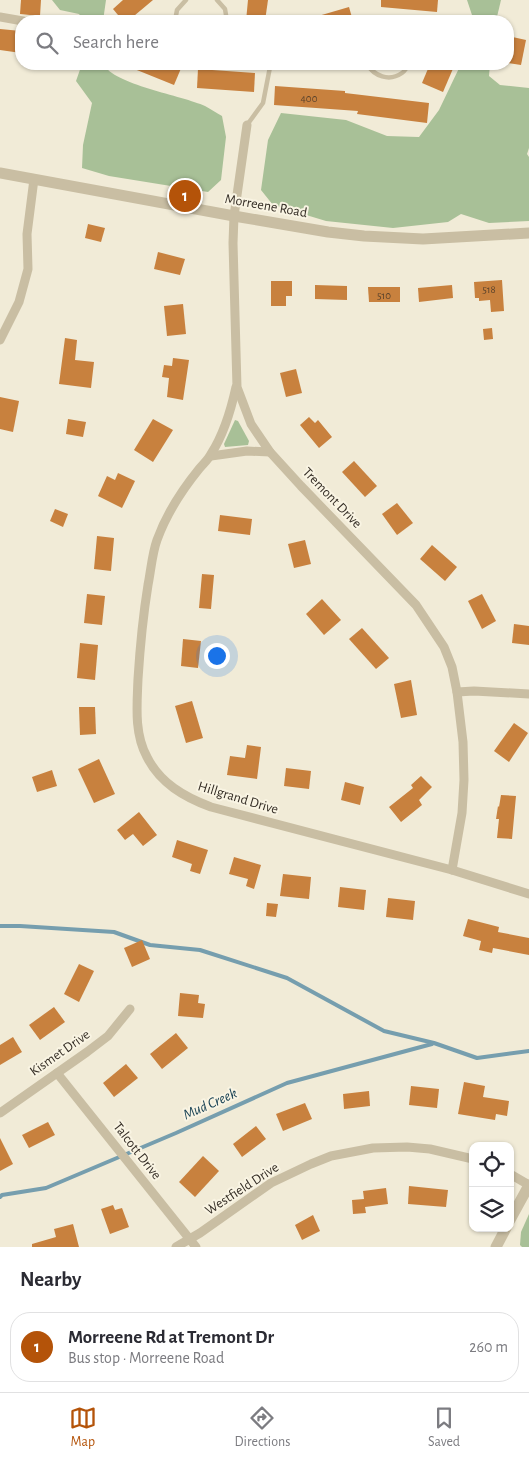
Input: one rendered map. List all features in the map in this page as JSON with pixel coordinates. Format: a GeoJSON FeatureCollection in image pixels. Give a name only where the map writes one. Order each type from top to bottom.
{"type":"FeatureCollection","features":[{"type":"Feature","properties":{"kind":"street"},"geometry":{"type":"LineString","coordinates":[[0,17],[15,20]]}},
{"type":"Feature","properties":{"kind":"street","name":"Tremont Drive"},"geometry":{"type":"LineString","coordinates":[[247,125],[234,216],[236,387],[251,424],[270,452],[416,605],[444,646],[452,667],[457,692],[464,780],[462,813],[452,870]]}},
{"type":"Feature","properties":{"kind":"street","name":"Morreene Road"},"geometry":{"type":"LineString","coordinates":[[0,173],[328,232],[401,238],[445,238],[529,233]]}},
{"type":"Feature","properties":{"kind":"street"},"geometry":{"type":"LineString","coordinates":[[0,340],[19,302],[28,269],[27,234],[34,179]]}},
{"type":"Feature","properties":{"kind":"street","name":"Hillgrand Drive"},"geometry":{"type":"LineString","coordinates":[[236,387],[231,411],[211,456],[199,469],[173,506],[157,541],[143,616],[137,709],[141,744],[147,757],[155,770],[168,784],[183,795],[204,804],[452,870],[529,894]]}},
{"type":"Feature","properties":{"kind":"street"},"geometry":{"type":"LineString","coordinates":[[211,456],[247,451],[270,452]]}},
{"type":"Feature","properties":{"kind":"street"},"geometry":{"type":"LineString","coordinates":[[457,692],[529,694]]}},
{"type":"Feature","properties":{"kind":"street","name":"Kismet Drive"},"geometry":{"type":"LineString","coordinates":[[0,1112],[108,1036],[130,1010]]}},
{"type":"Feature","properties":{"kind":"street","name":"Talcott Drive"},"geometry":{"type":"LineString","coordinates":[[57,1072],[192,1243]]}},
{"type":"Feature","properties":{"kind":"street","name":"Westfield Drive"},"geometry":{"type":"LineString","coordinates":[[176,1247],[192,1243],[271,1183],[330,1156],[374,1148],[407,1148],[430,1149],[469,1158]]}},
{"type":"Feature","properties":{"kind":"street"},"geometry":{"type":"LineString","coordinates":[[514,1176],[529,1185],[514,1213]]}},
{"type":"Feature","properties":{"kind":"street"},"geometry":{"type":"LineString","coordinates":[[496,1247],[504,1232]]}},
{"type":"Feature","properties":{"kind":"lane"},"geometry":{"type":"LineString","coordinates":[[176,15],[177,10],[186,0]]}},
{"type":"Feature","properties":{"kind":"lane"},"geometry":{"type":"LineString","coordinates":[[217,0],[225,9],[226,15]]}},
{"type":"Feature","properties":{"kind":"lane"},"geometry":{"type":"LineString","coordinates":[[247,125],[263,103],[266,70]]}},
{"type":"Feature","properties":{"kind":"lane"},"geometry":{"type":"LineString","coordinates":[[370,70],[378,76],[390,78],[405,70]]}},
{"type":"Feature","properties":{"kind":"green space"},"geometry":{"type":"Polygon","coordinates":[[[52,0],[106,0],[104,15],[80,15],[60,10],[52,0]]]}},
{"type":"Feature","properties":{"kind":"green space"},"geometry":{"type":"Polygon","coordinates":[[[467,0],[501,0],[497,15],[472,15],[467,0]]]}},
{"type":"Feature","properties":{"kind":"green space"},"geometry":{"type":"Polygon","coordinates":[[[80,70],[108,70],[120,78],[149,89],[195,102],[222,116],[226,137],[221,180],[208,192],[109,176],[82,168],[83,145],[92,103],[76,81],[80,70]]]}},
{"type":"Feature","properties":{"kind":"green space"},"geometry":{"type":"Polygon","coordinates":[[[458,70],[490,70],[489,76],[500,85],[529,88],[529,148],[527,154],[529,157],[529,221],[489,223],[461,214],[448,222],[393,228],[326,221],[273,205],[261,190],[268,140],[281,113],[346,120],[387,136],[419,137],[439,110],[458,70]]]}},
{"type":"Feature","properties":{"kind":"green space"},"geometry":{"type":"Polygon","coordinates":[[[235,420],[238,421],[249,441],[248,445],[225,447],[224,444],[235,420]]]}},
{"type":"Feature","properties":{"kind":"green space"},"geometry":{"type":"Polygon","coordinates":[[[529,1214],[529,1247],[522,1247],[520,1245],[521,1232],[529,1214]]]}},
{"type":"Feature","properties":{"kind":"building"},"geometry":{"type":"Polygon","coordinates":[[[21,0],[41,0],[40,15],[20,14],[21,0]]]}},
{"type":"Feature","properties":{"kind":"building"},"geometry":{"type":"Polygon","coordinates":[[[123,0],[153,0],[135,15],[118,15],[113,9],[123,0]]]}},
{"type":"Feature","properties":{"kind":"building"},"geometry":{"type":"Polygon","coordinates":[[[248,0],[268,0],[266,15],[247,15],[248,0]]]}},
{"type":"Feature","properties":{"kind":"building"},"geometry":{"type":"Polygon","coordinates":[[[381,0],[438,0],[437,12],[381,7],[381,0]]]}},
{"type":"Feature","properties":{"kind":"building"},"geometry":{"type":"Polygon","coordinates":[[[349,7],[351,15],[322,15],[349,7]]]}},
{"type":"Feature","properties":{"kind":"building"},"geometry":{"type":"Polygon","coordinates":[[[0,29],[15,30],[15,52],[0,50],[0,29]]]}},
{"type":"Feature","properties":{"kind":"building"},"geometry":{"type":"Polygon","coordinates":[[[514,37],[526,40],[521,65],[514,64],[514,37]]]}},
{"type":"Feature","properties":{"kind":"building"},"geometry":{"type":"Polygon","coordinates":[[[137,70],[180,70],[174,85],[137,70]]]}},
{"type":"Feature","properties":{"kind":"building"},"geometry":{"type":"Polygon","coordinates":[[[198,70],[255,73],[254,92],[197,88],[198,70]]]}},
{"type":"Feature","properties":{"kind":"building"},"geometry":{"type":"Polygon","coordinates":[[[427,70],[452,70],[443,92],[422,83],[427,70]]]}},
{"type":"Feature","properties":{"kind":"building"},"geometry":{"type":"Polygon","coordinates":[[[275,86],[345,91],[345,93],[429,103],[427,123],[357,114],[358,111],[274,105],[275,86]]]}},
{"type":"Feature","properties":{"kind":"building"},"geometry":{"type":"Polygon","coordinates":[[[88,224],[105,228],[101,242],[85,238],[88,224]]]}},
{"type":"Feature","properties":{"kind":"building"},"geometry":{"type":"Polygon","coordinates":[[[158,252],[185,259],[180,275],[154,269],[158,252]]]}},
{"type":"Feature","properties":{"kind":"building"},"geometry":{"type":"Polygon","coordinates":[[[502,280],[504,311],[491,312],[490,300],[479,301],[479,298],[475,298],[474,282],[502,280]]]}},
{"type":"Feature","properties":{"kind":"building"},"geometry":{"type":"Polygon","coordinates":[[[271,281],[292,281],[292,296],[286,296],[286,306],[271,306],[271,281]]]}},
{"type":"Feature","properties":{"kind":"building"},"geometry":{"type":"Polygon","coordinates":[[[315,285],[347,286],[347,300],[315,299],[315,285]]]}},
{"type":"Feature","properties":{"kind":"building"},"geometry":{"type":"Polygon","coordinates":[[[452,285],[453,298],[419,302],[418,288],[452,285]]]}},
{"type":"Feature","properties":{"kind":"building"},"geometry":{"type":"Polygon","coordinates":[[[368,287],[400,287],[400,302],[369,302],[368,287]]]}},
{"type":"Feature","properties":{"kind":"building"},"geometry":{"type":"Polygon","coordinates":[[[183,304],[186,334],[167,336],[164,306],[183,304]]]}},
{"type":"Feature","properties":{"kind":"building"},"geometry":{"type":"Polygon","coordinates":[[[492,328],[493,339],[484,340],[483,329],[492,328]]]}},
{"type":"Feature","properties":{"kind":"building"},"geometry":{"type":"Polygon","coordinates":[[[65,338],[77,340],[75,360],[94,362],[91,388],[59,384],[65,338]]]}},
{"type":"Feature","properties":{"kind":"building"},"geometry":{"type":"Polygon","coordinates":[[[173,358],[189,360],[183,400],[167,397],[169,378],[162,377],[164,365],[172,366],[173,358]]]}},
{"type":"Feature","properties":{"kind":"building"},"geometry":{"type":"Polygon","coordinates":[[[296,369],[302,393],[286,397],[280,373],[296,369]]]}},
{"type":"Feature","properties":{"kind":"building"},"geometry":{"type":"Polygon","coordinates":[[[0,397],[19,401],[13,432],[0,429],[0,397]]]}},
{"type":"Feature","properties":{"kind":"building"},"geometry":{"type":"Polygon","coordinates":[[[309,417],[315,423],[318,420],[332,437],[319,448],[300,425],[309,417]]]}},
{"type":"Feature","properties":{"kind":"building"},"geometry":{"type":"Polygon","coordinates":[[[68,419],[86,422],[83,437],[66,434],[68,419]]]}},
{"type":"Feature","properties":{"kind":"building"},"geometry":{"type":"Polygon","coordinates":[[[153,419],[173,430],[153,462],[134,450],[153,419]]]}},
{"type":"Feature","properties":{"kind":"building"},"geometry":{"type":"Polygon","coordinates":[[[354,461],[377,486],[365,497],[342,472],[354,461]]]}},
{"type":"Feature","properties":{"kind":"building"},"geometry":{"type":"Polygon","coordinates":[[[118,473],[135,481],[122,508],[98,496],[107,476],[115,480],[118,473]]]}},
{"type":"Feature","properties":{"kind":"building"},"geometry":{"type":"Polygon","coordinates":[[[397,503],[413,523],[397,535],[382,514],[397,503]]]}},
{"type":"Feature","properties":{"kind":"building"},"geometry":{"type":"Polygon","coordinates":[[[55,509],[68,514],[63,527],[50,521],[55,509]]]}},
{"type":"Feature","properties":{"kind":"building"},"geometry":{"type":"Polygon","coordinates":[[[220,515],[252,519],[250,535],[218,531],[220,515]]]}},
{"type":"Feature","properties":{"kind":"building"},"geometry":{"type":"Polygon","coordinates":[[[97,536],[114,538],[111,571],[94,569],[97,536]]]}},
{"type":"Feature","properties":{"kind":"building"},"geometry":{"type":"Polygon","coordinates":[[[305,540],[311,564],[294,568],[288,544],[305,540]]]}},
{"type":"Feature","properties":{"kind":"building"},"geometry":{"type":"Polygon","coordinates":[[[432,545],[457,567],[445,581],[420,559],[432,545]]]}},
{"type":"Feature","properties":{"kind":"building"},"geometry":{"type":"Polygon","coordinates":[[[202,574],[214,575],[211,609],[199,608],[202,574]]]}},
{"type":"Feature","properties":{"kind":"building"},"geometry":{"type":"Polygon","coordinates":[[[87,594],[105,596],[102,625],[84,623],[87,594]]]}},
{"type":"Feature","properties":{"kind":"building"},"geometry":{"type":"Polygon","coordinates":[[[482,594],[496,621],[482,629],[468,601],[482,594]]]}},
{"type":"Feature","properties":{"kind":"building"},"geometry":{"type":"Polygon","coordinates":[[[322,599],[341,620],[324,635],[306,614],[322,599]]]}},
{"type":"Feature","properties":{"kind":"building"},"geometry":{"type":"Polygon","coordinates":[[[514,624],[529,626],[529,645],[512,643],[514,624]]]}},
{"type":"Feature","properties":{"kind":"building"},"geometry":{"type":"Polygon","coordinates":[[[362,628],[389,658],[376,669],[349,639],[362,628]]]}},
{"type":"Feature","properties":{"kind":"building"},"geometry":{"type":"Polygon","coordinates":[[[183,639],[201,641],[198,668],[181,666],[183,639]]]}},
{"type":"Feature","properties":{"kind":"building"},"geometry":{"type":"Polygon","coordinates":[[[80,643],[98,645],[95,680],[77,678],[80,643]]]}},
{"type":"Feature","properties":{"kind":"building"},"geometry":{"type":"Polygon","coordinates":[[[411,680],[417,715],[401,718],[394,684],[411,680]]]}},
{"type":"Feature","properties":{"kind":"building"},"geometry":{"type":"Polygon","coordinates":[[[192,701],[203,738],[186,743],[175,706],[192,701]]]}},
{"type":"Feature","properties":{"kind":"building"},"geometry":{"type":"Polygon","coordinates":[[[79,707],[95,707],[96,734],[80,735],[79,707]]]}},
{"type":"Feature","properties":{"kind":"building"},"geometry":{"type":"Polygon","coordinates":[[[514,723],[528,733],[509,762],[494,751],[514,723]]]}},
{"type":"Feature","properties":{"kind":"building"},"geometry":{"type":"Polygon","coordinates":[[[247,745],[261,747],[257,779],[227,775],[230,756],[245,758],[247,745]]]}},
{"type":"Feature","properties":{"kind":"building"},"geometry":{"type":"Polygon","coordinates":[[[99,759],[115,794],[94,803],[78,769],[99,759]]]}},
{"type":"Feature","properties":{"kind":"building"},"geometry":{"type":"Polygon","coordinates":[[[286,768],[311,771],[309,789],[284,786],[286,768]]]}},
{"type":"Feature","properties":{"kind":"building"},"geometry":{"type":"Polygon","coordinates":[[[52,770],[57,786],[37,792],[32,777],[52,770]]]}},
{"type":"Feature","properties":{"kind":"building"},"geometry":{"type":"Polygon","coordinates":[[[421,776],[432,787],[419,800],[422,805],[401,822],[389,807],[413,788],[411,785],[421,776]]]}},
{"type":"Feature","properties":{"kind":"building"},"geometry":{"type":"Polygon","coordinates":[[[345,782],[364,787],[360,805],[341,800],[345,782]]]}},
{"type":"Feature","properties":{"kind":"building"},"geometry":{"type":"Polygon","coordinates":[[[501,795],[516,796],[512,839],[497,838],[499,819],[496,819],[501,795]]]}},
{"type":"Feature","properties":{"kind":"building"},"geometry":{"type":"Polygon","coordinates":[[[139,812],[157,835],[143,846],[133,834],[125,840],[117,830],[139,812]]]}},
{"type":"Feature","properties":{"kind":"building"},"geometry":{"type":"Polygon","coordinates":[[[177,840],[208,850],[200,874],[190,871],[192,864],[172,857],[177,840]]]}},
{"type":"Feature","properties":{"kind":"building"},"geometry":{"type":"Polygon","coordinates":[[[234,857],[261,865],[254,889],[246,886],[248,879],[229,874],[234,857]]]}},
{"type":"Feature","properties":{"kind":"building"},"geometry":{"type":"Polygon","coordinates":[[[283,874],[311,877],[309,899],[280,896],[283,874]]]}},
{"type":"Feature","properties":{"kind":"building"},"geometry":{"type":"Polygon","coordinates":[[[340,887],[366,890],[364,910],[338,907],[340,887]]]}},
{"type":"Feature","properties":{"kind":"building"},"geometry":{"type":"Polygon","coordinates":[[[388,898],[415,901],[413,920],[386,917],[388,898]]]}},
{"type":"Feature","properties":{"kind":"building"},"geometry":{"type":"Polygon","coordinates":[[[267,903],[278,904],[276,917],[266,916],[267,903]]]}},
{"type":"Feature","properties":{"kind":"building"},"geometry":{"type":"Polygon","coordinates":[[[468,919],[499,927],[498,932],[529,938],[529,955],[493,948],[492,953],[479,950],[481,941],[463,936],[468,919]]]}},
{"type":"Feature","properties":{"kind":"building"},"geometry":{"type":"Polygon","coordinates":[[[142,940],[150,959],[132,967],[124,948],[142,940]]]}},
{"type":"Feature","properties":{"kind":"building"},"geometry":{"type":"Polygon","coordinates":[[[79,964],[94,971],[79,1002],[64,994],[79,964]]]}},
{"type":"Feature","properties":{"kind":"building"},"geometry":{"type":"Polygon","coordinates":[[[180,993],[199,995],[198,1003],[205,1004],[203,1018],[178,1016],[180,993]]]}},
{"type":"Feature","properties":{"kind":"building"},"geometry":{"type":"Polygon","coordinates":[[[54,1007],[65,1022],[40,1040],[29,1025],[54,1007]]]}},
{"type":"Feature","properties":{"kind":"building"},"geometry":{"type":"Polygon","coordinates":[[[176,1033],[188,1048],[162,1069],[150,1054],[176,1033]]]}},
{"type":"Feature","properties":{"kind":"building"},"geometry":{"type":"Polygon","coordinates":[[[13,1037],[22,1052],[0,1065],[0,1045],[13,1037]]]}},
{"type":"Feature","properties":{"kind":"building"},"geometry":{"type":"Polygon","coordinates":[[[126,1064],[138,1078],[114,1097],[103,1083],[126,1064]]]}},
{"type":"Feature","properties":{"kind":"building"},"geometry":{"type":"Polygon","coordinates":[[[464,1082],[485,1086],[483,1097],[509,1101],[507,1116],[496,1114],[495,1120],[458,1114],[464,1082]]]}},
{"type":"Feature","properties":{"kind":"building"},"geometry":{"type":"Polygon","coordinates":[[[411,1086],[439,1089],[437,1108],[409,1105],[411,1086]]]}},
{"type":"Feature","properties":{"kind":"building"},"geometry":{"type":"Polygon","coordinates":[[[369,1091],[370,1106],[344,1109],[343,1094],[369,1091]]]}},
{"type":"Feature","properties":{"kind":"building"},"geometry":{"type":"Polygon","coordinates":[[[305,1103],[312,1119],[283,1131],[276,1114],[305,1103]]]}},
{"type":"Feature","properties":{"kind":"building"},"geometry":{"type":"Polygon","coordinates":[[[48,1122],[55,1135],[29,1148],[22,1135],[48,1122]]]}},
{"type":"Feature","properties":{"kind":"building"},"geometry":{"type":"Polygon","coordinates":[[[256,1126],[266,1139],[242,1157],[233,1144],[256,1126]]]}},
{"type":"Feature","properties":{"kind":"building"},"geometry":{"type":"Polygon","coordinates":[[[0,1138],[13,1164],[0,1171],[0,1138]]]}},
{"type":"Feature","properties":{"kind":"building"},"geometry":{"type":"Polygon","coordinates":[[[203,1156],[219,1171],[195,1197],[179,1182],[203,1156]]]}},
{"type":"Feature","properties":{"kind":"building"},"geometry":{"type":"Polygon","coordinates":[[[409,1186],[448,1190],[446,1207],[408,1204],[409,1186]]]}},
{"type":"Feature","properties":{"kind":"building"},"geometry":{"type":"Polygon","coordinates":[[[386,1188],[388,1204],[365,1207],[366,1213],[353,1214],[352,1200],[364,1199],[363,1191],[386,1188]]]}},
{"type":"Feature","properties":{"kind":"building"},"geometry":{"type":"Polygon","coordinates":[[[113,1205],[115,1210],[122,1208],[129,1227],[110,1234],[101,1209],[113,1205]]]}},
{"type":"Feature","properties":{"kind":"building"},"geometry":{"type":"Polygon","coordinates":[[[313,1215],[320,1231],[302,1240],[295,1225],[313,1215]]]}},
{"type":"Feature","properties":{"kind":"building"},"geometry":{"type":"Polygon","coordinates":[[[73,1224],[79,1247],[32,1247],[32,1244],[56,1237],[54,1229],[73,1224]]]}},
{"type":"Feature","properties":{"kind":"waterway"},"geometry":{"type":"LineString","coordinates":[[0,926],[114,932],[150,945],[200,950],[287,978],[384,1031],[434,1043],[477,1058],[529,1051]]}},
{"type":"Feature","properties":{"kind":"waterway","name":"Mud Creek"},"geometry":{"type":"LineString","coordinates":[[0,1197],[2,1195],[46,1188],[176,1133],[287,1083],[432,1044]]}},
{"type":"Feature","properties":{"kind":"place","name":"Morreene Rd at Tremont Dr"},"geometry":{"type":"Point","coordinates":[185,196]}}]}
